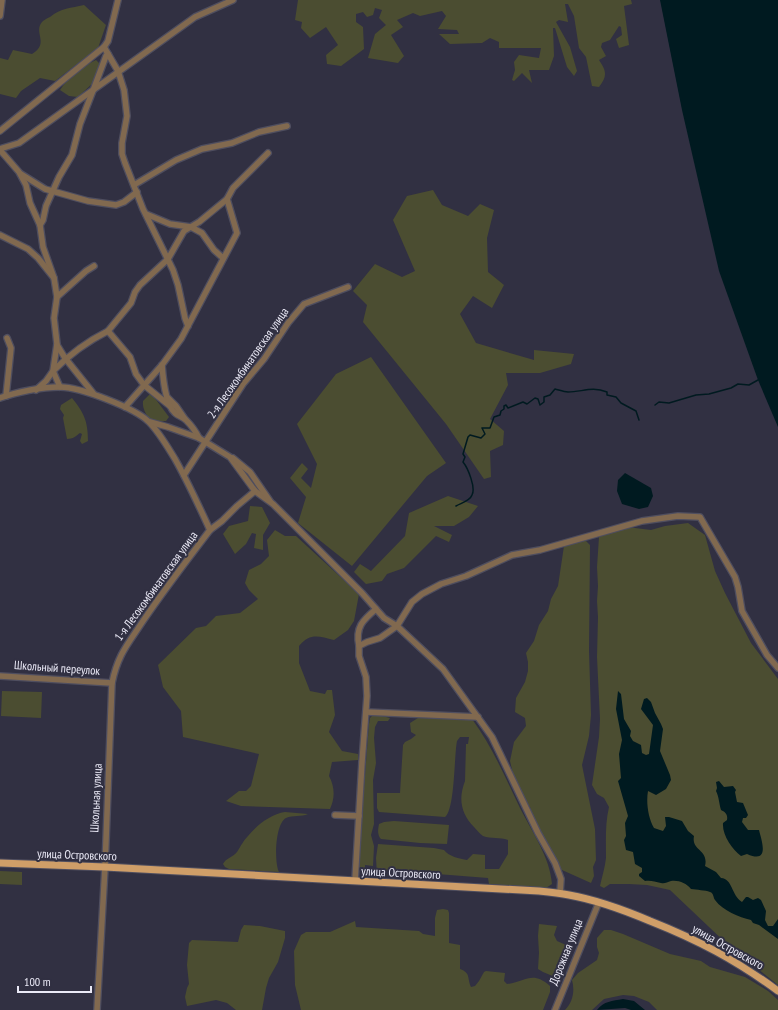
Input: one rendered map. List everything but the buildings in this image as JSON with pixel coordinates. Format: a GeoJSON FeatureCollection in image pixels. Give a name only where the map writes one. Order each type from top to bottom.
{"type":"FeatureCollection","features":[{"type":"Feature","properties":{"kind":"main road","name":"улица Островского"},"geometry":{"type":"LineString","coordinates":[[0,863],[105,866],[560,893],[598,902],[631,913],[703,944],[750,970],[778,991]]}},
{"type":"Feature","properties":{"kind":"street"},"geometry":{"type":"LineString","coordinates":[[0,16],[2,0]]}},
{"type":"Feature","properties":{"kind":"street"},"geometry":{"type":"LineString","coordinates":[[0,131],[104,47],[108,42],[118,0]]}},
{"type":"Feature","properties":{"kind":"street"},"geometry":{"type":"LineString","coordinates":[[60,387],[53,371],[57,344],[54,318],[57,297],[54,278],[43,246],[40,225],[30,203],[26,185],[19,172],[0,149],[19,143],[195,17],[233,0]]}},
{"type":"Feature","properties":{"kind":"street"},"geometry":{"type":"LineString","coordinates":[[104,47],[118,71],[124,90],[127,116],[122,143],[122,154],[146,214],[168,259],[178,285],[188,326]]}},
{"type":"Feature","properties":{"kind":"street"},"geometry":{"type":"LineString","coordinates":[[40,225],[59,177],[72,155],[80,124],[108,54]]}},
{"type":"Feature","properties":{"kind":"street"},"geometry":{"type":"LineString","coordinates":[[134,185],[176,160],[202,149],[232,143],[259,132],[287,126]]}},
{"type":"Feature","properties":{"kind":"street"},"geometry":{"type":"LineString","coordinates":[[36,390],[66,358],[88,341],[108,331],[131,304],[135,292],[140,285],[168,259],[184,231],[208,216],[227,199],[233,188],[268,153]]}},
{"type":"Feature","properties":{"kind":"street"},"geometry":{"type":"LineString","coordinates":[[19,172],[41,187],[88,201],[116,205],[124,202],[137,192]]}},
{"type":"Feature","properties":{"kind":"street"},"geometry":{"type":"LineString","coordinates":[[125,407],[162,365],[181,339],[237,233],[227,199]]}},
{"type":"Feature","properties":{"kind":"street"},"geometry":{"type":"LineString","coordinates":[[146,214],[170,224],[191,227],[202,233],[214,250],[223,258]]}},
{"type":"Feature","properties":{"kind":"street"},"geometry":{"type":"LineString","coordinates":[[0,235],[28,249],[38,258],[54,278]]}},
{"type":"Feature","properties":{"kind":"street"},"geometry":{"type":"LineString","coordinates":[[57,297],[86,271],[94,266]]}},
{"type":"Feature","properties":{"kind":"street","name":"2-я Лесокомбинатовская улица"},"geometry":{"type":"LineString","coordinates":[[184,475],[244,384],[264,359],[288,323],[304,304],[348,287]]}},
{"type":"Feature","properties":{"kind":"street"},"geometry":{"type":"LineString","coordinates":[[108,331],[130,357],[136,374],[144,385],[170,406]]}},
{"type":"Feature","properties":{"kind":"street"},"geometry":{"type":"LineString","coordinates":[[7,338],[11,348],[3,397],[60,387],[93,393],[141,415],[150,422],[199,438],[206,442],[238,462],[250,472],[273,504]]}},
{"type":"Feature","properties":{"kind":"street"},"geometry":{"type":"LineString","coordinates":[[57,344],[93,393]]}},
{"type":"Feature","properties":{"kind":"street"},"geometry":{"type":"LineString","coordinates":[[162,365],[164,388],[170,406],[174,413],[186,420]]}},
{"type":"Feature","properties":{"kind":"street"},"geometry":{"type":"LineString","coordinates":[[167,398],[182,414],[199,438]]}},
{"type":"Feature","properties":{"kind":"street","name":"1-я Лесокомбинатовская улица"},"geometry":{"type":"LineString","coordinates":[[112,683],[115,668],[121,653],[164,590],[210,530],[184,475],[166,444],[150,422]]}},
{"type":"Feature","properties":{"kind":"street"},"geometry":{"type":"LineString","coordinates":[[230,457],[255,491],[273,504],[362,593],[384,618],[397,626],[443,668],[492,736],[538,833],[555,863],[561,879],[560,893]]}},
{"type":"Feature","properties":{"kind":"street"},"geometry":{"type":"LineString","coordinates":[[210,530],[222,522],[237,506],[255,491]]}},
{"type":"Feature","properties":{"kind":"street"},"geometry":{"type":"LineString","coordinates":[[359,646],[380,638],[397,626],[412,602],[422,594],[441,584],[466,576],[512,555],[546,549],[642,521],[678,516],[700,517],[734,577],[738,587],[742,611],[768,655],[778,668]]}},
{"type":"Feature","properties":{"kind":"street"},"geometry":{"type":"LineString","coordinates":[[355,881],[366,712],[366,677],[359,656],[359,646],[357,640],[359,628],[363,620],[376,609]]}},
{"type":"Feature","properties":{"kind":"street","name":"Школьный переулок"},"geometry":{"type":"LineString","coordinates":[[0,676],[112,683]]}},
{"type":"Feature","properties":{"kind":"street","name":"Школьная улица"},"geometry":{"type":"LineString","coordinates":[[97,1010],[105,866],[112,683]]}},
{"type":"Feature","properties":{"kind":"street"},"geometry":{"type":"LineString","coordinates":[[366,712],[478,716]]}},
{"type":"Feature","properties":{"kind":"street"},"geometry":{"type":"LineString","coordinates":[[335,815],[359,816]]}},
{"type":"Feature","properties":{"kind":"street","name":"Дорожная улица"},"geometry":{"type":"LineString","coordinates":[[555,1010],[598,902]]}},
{"type":"Feature","properties":{"kind":"green space"},"geometry":{"type":"Polygon","coordinates":[[[298,0],[631,0],[632,4],[624,6],[629,45],[619,48],[616,39],[622,35],[621,27],[619,26],[610,40],[602,43],[601,47],[606,56],[599,60],[604,68],[605,77],[599,87],[592,86],[586,57],[579,48],[574,16],[568,4],[565,4],[568,22],[559,20],[556,22],[570,47],[577,71],[574,76],[567,67],[555,28],[553,28],[554,56],[549,70],[529,70],[532,83],[522,73],[514,81],[512,80],[515,70],[514,62],[519,55],[539,58],[541,48],[499,48],[499,42],[490,38],[482,43],[450,44],[439,34],[459,34],[457,30],[438,29],[446,16],[442,11],[420,16],[413,13],[397,20],[403,27],[391,35],[404,56],[398,63],[368,58],[375,34],[386,25],[379,18],[382,10],[375,8],[373,15],[367,17],[363,12],[356,14],[356,22],[363,27],[364,49],[341,66],[327,64],[326,55],[338,45],[326,27],[310,38],[301,28],[302,22],[295,20],[298,0]]]}},
{"type":"Feature","properties":{"kind":"green space"},"geometry":{"type":"Polygon","coordinates":[[[84,5],[106,25],[98,48],[55,81],[40,78],[21,91],[16,98],[0,94],[0,58],[8,60],[13,50],[32,54],[40,46],[41,42],[39,30],[42,22],[62,10],[84,5]]]}},
{"type":"Feature","properties":{"kind":"green space"},"geometry":{"type":"Polygon","coordinates":[[[96,60],[101,65],[95,81],[78,97],[69,96],[60,90],[67,80],[76,72],[96,60]]]}},
{"type":"Feature","properties":{"kind":"green space"},"geometry":{"type":"Polygon","coordinates":[[[433,190],[442,205],[468,216],[480,204],[494,210],[487,238],[488,272],[504,285],[492,308],[473,296],[460,314],[476,343],[534,360],[534,350],[574,354],[571,364],[540,373],[506,373],[508,385],[490,419],[504,431],[503,445],[490,451],[491,477],[484,479],[446,424],[363,322],[367,305],[353,291],[375,264],[402,277],[415,271],[393,220],[407,196],[433,190]]]}},
{"type":"Feature","properties":{"kind":"green space"},"geometry":{"type":"Polygon","coordinates":[[[371,357],[446,463],[427,476],[352,566],[298,523],[306,497],[290,478],[302,463],[308,469],[301,478],[311,488],[317,464],[297,424],[336,374],[371,357]]]}},
{"type":"Feature","properties":{"kind":"green space"},"geometry":{"type":"Polygon","coordinates":[[[151,393],[169,417],[166,421],[153,421],[146,413],[143,407],[143,401],[151,393]]]}},
{"type":"Feature","properties":{"kind":"green space"},"geometry":{"type":"Polygon","coordinates":[[[72,398],[80,408],[86,423],[88,441],[82,444],[80,441],[82,434],[80,433],[73,438],[67,439],[63,418],[64,415],[60,409],[61,405],[72,398]]]}},
{"type":"Feature","properties":{"kind":"green space"},"geometry":{"type":"Polygon","coordinates":[[[448,496],[478,506],[469,517],[454,526],[434,526],[452,535],[449,542],[436,536],[404,568],[387,574],[382,581],[366,584],[354,572],[360,564],[371,571],[405,536],[409,513],[448,496]]]}},
{"type":"Feature","properties":{"kind":"green space"},"geometry":{"type":"Polygon","coordinates":[[[250,506],[262,507],[270,523],[263,535],[263,550],[254,548],[256,534],[252,533],[246,544],[235,554],[223,534],[229,526],[248,521],[250,506]]]}},
{"type":"Feature","properties":{"kind":"green space"},"geometry":{"type":"Polygon","coordinates":[[[688,523],[705,535],[715,571],[725,593],[751,643],[778,679],[778,985],[728,945],[670,890],[647,885],[610,884],[604,888],[600,886],[606,858],[606,826],[609,807],[604,798],[597,794],[592,785],[600,719],[597,657],[597,567],[599,537],[627,527],[651,530],[665,526],[688,523]]]}},
{"type":"Feature","properties":{"kind":"green space"},"geometry":{"type":"Polygon","coordinates":[[[275,530],[285,536],[296,536],[359,594],[354,621],[348,630],[334,640],[323,637],[311,637],[299,646],[299,663],[310,691],[325,694],[327,690],[332,690],[335,715],[329,732],[342,751],[358,754],[358,760],[332,762],[329,776],[333,788],[333,801],[330,809],[241,806],[226,801],[239,791],[246,791],[251,786],[259,754],[183,737],[181,711],[163,687],[158,665],[196,628],[206,626],[216,616],[240,613],[258,599],[249,590],[245,583],[249,570],[261,564],[269,556],[267,540],[275,530]]]}},
{"type":"Feature","properties":{"kind":"green space"},"geometry":{"type":"Polygon","coordinates":[[[585,540],[590,545],[589,651],[591,715],[589,736],[582,765],[595,829],[596,860],[593,867],[594,876],[591,883],[562,870],[553,858],[534,821],[530,807],[521,794],[514,778],[510,761],[514,742],[526,726],[525,718],[515,712],[516,698],[525,682],[528,671],[526,653],[534,641],[539,625],[548,611],[551,599],[558,586],[564,546],[585,540]]]}},
{"type":"Feature","properties":{"kind":"green space"},"geometry":{"type":"Polygon","coordinates":[[[2,691],[42,692],[41,718],[1,716],[2,691]]]}},
{"type":"Feature","properties":{"kind":"green space"},"geometry":{"type":"Polygon","coordinates":[[[372,716],[390,718],[388,721],[378,721],[375,727],[374,738],[376,763],[373,780],[374,824],[371,835],[374,846],[373,866],[365,865],[365,869],[358,866],[369,724],[372,716]]]}},
{"type":"Feature","properties":{"kind":"green space"},"geometry":{"type":"Polygon","coordinates":[[[418,718],[472,719],[492,751],[540,845],[548,864],[552,884],[546,888],[489,884],[488,878],[437,874],[429,879],[377,875],[376,858],[378,844],[434,848],[444,850],[451,856],[467,860],[473,854],[485,855],[485,869],[499,869],[508,854],[508,840],[483,836],[466,817],[462,806],[461,800],[465,781],[466,744],[468,744],[469,737],[460,737],[457,741],[451,804],[445,817],[379,812],[377,808],[377,793],[400,793],[403,745],[416,735],[411,732],[410,723],[418,718]]]}},
{"type":"Feature","properties":{"kind":"green space"},"geometry":{"type":"Polygon","coordinates":[[[285,812],[308,814],[289,817],[282,822],[276,844],[276,860],[279,872],[229,869],[225,867],[223,864],[224,862],[237,852],[256,828],[275,815],[285,812]]]}},
{"type":"Feature","properties":{"kind":"green space"},"geometry":{"type":"Polygon","coordinates":[[[394,821],[449,825],[447,844],[381,839],[378,834],[379,824],[394,821]]]}},
{"type":"Feature","properties":{"kind":"green space"},"geometry":{"type":"Polygon","coordinates":[[[0,871],[22,872],[22,885],[0,884],[0,871]]]}},
{"type":"Feature","properties":{"kind":"green space"},"geometry":{"type":"Polygon","coordinates":[[[437,910],[448,910],[449,913],[449,943],[460,945],[460,969],[466,972],[471,987],[475,986],[486,971],[505,973],[504,981],[507,984],[529,978],[538,979],[544,981],[550,986],[550,992],[543,1010],[301,1010],[295,985],[294,951],[301,935],[306,932],[330,932],[355,921],[356,927],[419,931],[423,934],[435,936],[435,918],[437,910]]]}},
{"type":"Feature","properties":{"kind":"green space"},"geometry":{"type":"Polygon","coordinates":[[[539,924],[557,926],[554,935],[557,941],[566,945],[566,950],[555,977],[538,969],[539,924]]]}},
{"type":"Feature","properties":{"kind":"green space"},"geometry":{"type":"Polygon","coordinates":[[[244,925],[260,926],[285,931],[285,938],[278,962],[269,978],[266,988],[262,1010],[236,1010],[227,1003],[216,1000],[187,1006],[185,997],[189,984],[187,965],[189,943],[192,940],[238,942],[244,925]]]}},
{"type":"Feature","properties":{"kind":"green space"},"geometry":{"type":"Polygon","coordinates":[[[604,930],[611,930],[623,934],[670,954],[701,961],[710,967],[745,977],[768,991],[778,1000],[778,1010],[657,1010],[649,1002],[634,996],[623,995],[604,999],[592,1010],[565,1010],[573,996],[572,980],[578,973],[597,960],[599,953],[597,938],[604,930]]]}},
{"type":"Feature","properties":{"kind":"water"},"geometry":{"type":"Polygon","coordinates":[[[660,0],[778,0],[778,427],[758,380],[719,271],[682,110],[660,0]]]}},
{"type":"Feature","properties":{"kind":"water"},"geometry":{"type":"Polygon","coordinates":[[[625,473],[651,488],[653,496],[648,507],[639,509],[622,504],[617,491],[618,480],[625,473]]]}},
{"type":"Feature","properties":{"kind":"water"},"geometry":{"type":"Polygon","coordinates":[[[618,691],[621,694],[624,719],[631,731],[630,736],[633,741],[641,745],[642,753],[646,755],[649,754],[653,725],[641,709],[644,699],[647,698],[651,702],[663,729],[660,751],[671,780],[666,789],[656,795],[648,791],[648,810],[650,820],[654,828],[663,831],[666,826],[665,817],[682,821],[688,831],[694,836],[695,845],[705,856],[705,866],[716,872],[721,878],[728,881],[738,899],[742,902],[746,897],[753,900],[758,898],[761,900],[766,911],[765,920],[768,926],[773,926],[778,919],[778,939],[759,925],[753,923],[751,920],[736,915],[722,907],[718,904],[711,893],[691,889],[687,885],[680,882],[671,881],[662,883],[645,881],[639,876],[642,872],[642,868],[635,864],[633,852],[626,850],[624,840],[626,836],[625,823],[628,816],[618,781],[621,778],[619,754],[622,740],[616,709],[618,691]]]}},
{"type":"Feature","properties":{"kind":"water"},"geometry":{"type":"Polygon","coordinates":[[[719,781],[724,787],[733,786],[736,790],[737,802],[743,803],[748,815],[746,818],[743,818],[742,822],[748,830],[759,830],[763,850],[762,854],[759,856],[747,854],[741,856],[734,850],[728,841],[723,828],[723,823],[727,820],[727,815],[721,810],[716,791],[716,782],[719,781]]]}},
{"type":"Feature","properties":{"kind":"water"},"geometry":{"type":"Polygon","coordinates":[[[623,999],[634,1001],[645,1010],[631,1010],[625,1008],[597,1010],[605,1003],[623,999]]]}},
{"type":"Feature","properties":{"kind":"waterway"},"geometry":{"type":"LineString","coordinates":[[655,405],[659,402],[669,403],[696,395],[709,394],[731,388],[738,384],[749,385],[758,380]]}},
{"type":"Feature","properties":{"kind":"waterway"},"geometry":{"type":"LineString","coordinates":[[456,506],[469,499],[473,492],[471,478],[463,462],[465,457],[463,454],[468,437],[470,435],[481,438],[485,434],[482,428],[490,428],[494,417],[500,415],[501,411],[506,405],[508,408],[523,402],[527,404],[535,398],[538,399],[540,405],[544,402],[544,397],[550,395],[555,389],[568,392],[597,389],[607,392],[607,395],[616,397],[621,403],[636,411],[639,420]]}}]}
